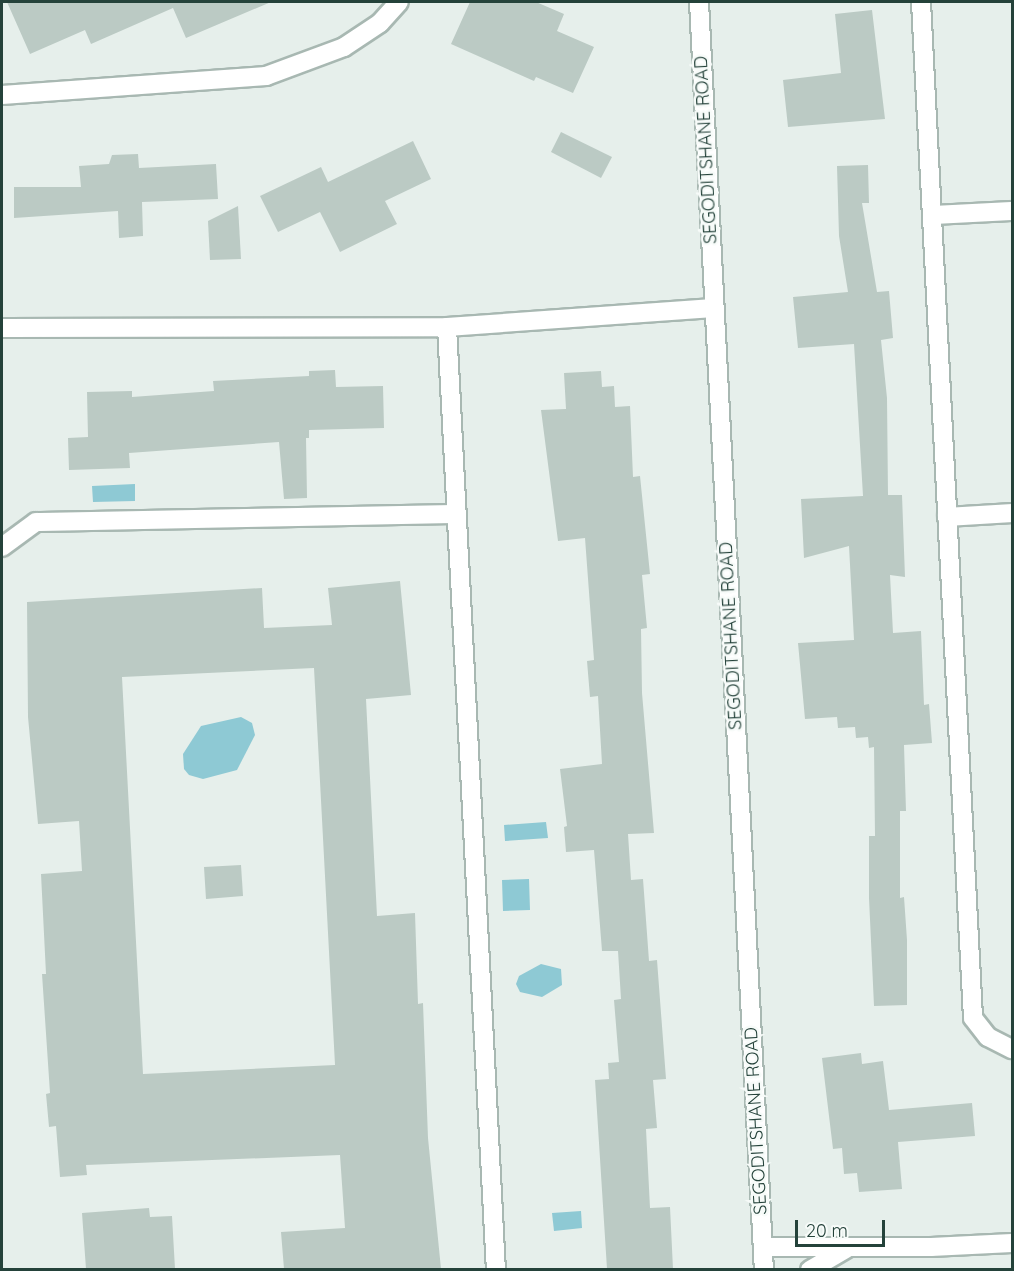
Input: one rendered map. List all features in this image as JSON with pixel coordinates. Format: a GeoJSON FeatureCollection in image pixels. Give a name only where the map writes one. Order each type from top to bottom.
{"type":"FeatureCollection","features":[{"type":"Feature","properties":{"kind":"street"},"geometry":{"type":"LineString","coordinates":[[2,95],[266,76],[344,47],[380,22],[399,2]]}},
{"type":"Feature","properties":{"kind":"street","name":"SEGODITSHANE ROAD"},"geometry":{"type":"LineString","coordinates":[[699,2],[713,308],[765,1269]]}},
{"type":"Feature","properties":{"kind":"street"},"geometry":{"type":"LineString","coordinates":[[921,2],[973,1018],[988,1037],[1012,1049]]}},
{"type":"Feature","properties":{"kind":"street"},"geometry":{"type":"LineString","coordinates":[[933,215],[1012,211]]}},
{"type":"Feature","properties":{"kind":"street"},"geometry":{"type":"LineString","coordinates":[[2,328],[447,327],[713,308]]}},
{"type":"Feature","properties":{"kind":"street"},"geometry":{"type":"LineString","coordinates":[[447,327],[496,1269]]}},
{"type":"Feature","properties":{"kind":"street"},"geometry":{"type":"LineString","coordinates":[[947,517],[1012,513]]}},
{"type":"Feature","properties":{"kind":"street"},"geometry":{"type":"LineString","coordinates":[[2,547],[36,522],[457,514]]}},
{"type":"Feature","properties":{"kind":"street"},"geometry":{"type":"LineString","coordinates":[[763,1247],[1012,1243]]}},
{"type":"Feature","properties":{"kind":"street"},"geometry":{"type":"LineString","coordinates":[[810,1269],[850,1247]]}},
{"type":"Feature","properties":{"kind":"water"},"geometry":{"type":"Polygon","coordinates":[[[135,484],[135,501],[93,502],[92,486],[135,484]]]}},
{"type":"Feature","properties":{"kind":"water"},"geometry":{"type":"Polygon","coordinates":[[[241,717],[252,723],[255,735],[237,770],[203,779],[189,775],[184,769],[183,754],[201,726],[241,717]]]}},
{"type":"Feature","properties":{"kind":"water"},"geometry":{"type":"Polygon","coordinates":[[[546,822],[548,838],[505,841],[504,825],[546,822]]]}},
{"type":"Feature","properties":{"kind":"water"},"geometry":{"type":"Polygon","coordinates":[[[529,879],[530,910],[503,911],[502,880],[529,879]]]}},
{"type":"Feature","properties":{"kind":"water"},"geometry":{"type":"Polygon","coordinates":[[[541,964],[561,969],[562,985],[542,997],[520,992],[516,984],[519,976],[541,964]]]}},
{"type":"Feature","properties":{"kind":"water"},"geometry":{"type":"Polygon","coordinates":[[[581,1211],[582,1228],[554,1231],[552,1213],[581,1211]]]}},
{"type":"Feature","properties":{"kind":"building"},"geometry":{"type":"Polygon","coordinates":[[[7,2],[271,2],[186,38],[173,8],[91,44],[85,30],[30,54],[7,2]]]}},
{"type":"Feature","properties":{"kind":"building"},"geometry":{"type":"Polygon","coordinates":[[[470,2],[536,2],[564,14],[557,31],[594,47],[573,93],[536,77],[534,81],[451,44],[470,2]]]}},
{"type":"Feature","properties":{"kind":"building"},"geometry":{"type":"Polygon","coordinates":[[[872,10],[885,119],[788,127],[783,80],[841,73],[835,14],[872,10]]]}},
{"type":"Feature","properties":{"kind":"building"},"geometry":{"type":"Polygon","coordinates":[[[561,132],[612,157],[601,178],[551,152],[561,132]]]}},
{"type":"Feature","properties":{"kind":"building"},"geometry":{"type":"Polygon","coordinates":[[[413,141],[431,179],[385,201],[397,224],[340,252],[320,212],[278,232],[260,196],[321,167],[328,182],[413,141]]]}},
{"type":"Feature","properties":{"kind":"building"},"geometry":{"type":"Polygon","coordinates":[[[138,154],[139,168],[216,164],[218,199],[142,202],[143,236],[119,238],[118,211],[14,218],[14,187],[81,187],[79,166],[109,164],[112,155],[138,154]]]}},
{"type":"Feature","properties":{"kind":"building"},"geometry":{"type":"Polygon","coordinates":[[[868,165],[869,203],[862,203],[877,292],[889,291],[893,338],[881,340],[887,398],[888,495],[902,495],[905,577],[890,575],[893,633],[921,631],[924,705],[929,704],[932,743],[904,745],[906,811],[900,811],[900,898],[904,897],[907,940],[907,1005],[874,1006],[869,898],[869,836],[875,836],[874,747],[869,748],[868,737],[856,738],[855,727],[838,728],[837,717],[805,719],[798,643],[854,640],[849,546],[804,558],[801,499],[863,496],[854,344],[798,348],[793,297],[848,292],[839,236],[837,166],[868,165]]]}},
{"type":"Feature","properties":{"kind":"building"},"geometry":{"type":"Polygon","coordinates":[[[238,206],[241,259],[210,260],[208,221],[238,206]]]}},
{"type":"Feature","properties":{"kind":"building"},"geometry":{"type":"Polygon","coordinates":[[[335,370],[336,387],[383,386],[384,428],[309,430],[309,438],[306,438],[307,498],[284,499],[279,442],[129,453],[130,468],[69,470],[68,438],[88,437],[87,392],[132,391],[132,397],[214,391],[213,381],[309,376],[309,371],[335,370]]]}},
{"type":"Feature","properties":{"kind":"building"},"geometry":{"type":"Polygon","coordinates":[[[601,371],[602,387],[614,386],[615,407],[630,406],[633,477],[640,476],[650,574],[642,575],[647,628],[641,629],[642,693],[654,833],[628,834],[631,880],[643,879],[649,961],[657,960],[666,1079],[653,1080],[657,1128],[646,1129],[650,1208],[670,1207],[673,1269],[607,1269],[595,1080],[609,1079],[608,1063],[619,1062],[614,1000],[621,999],[618,951],[602,951],[594,850],[566,852],[564,827],[567,826],[560,769],[602,764],[598,696],[590,697],[587,661],[594,660],[585,538],[558,541],[541,410],[566,409],[564,373],[601,371]]]}},
{"type":"Feature","properties":{"kind":"building"},"geometry":{"type":"Polygon","coordinates":[[[400,581],[411,695],[366,699],[377,916],[415,913],[418,1004],[423,1003],[428,1138],[441,1269],[284,1269],[281,1232],[345,1228],[340,1155],[86,1165],[87,1175],[60,1177],[56,1126],[49,1127],[46,1094],[50,1093],[42,974],[46,974],[41,874],[82,871],[79,821],[38,824],[28,717],[27,602],[262,588],[264,628],[332,625],[328,588],[400,581]],[[314,668],[122,677],[143,1074],[335,1065],[314,668]]]}},
{"type":"Feature","properties":{"kind":"building"},"geometry":{"type":"Polygon","coordinates":[[[241,865],[243,896],[206,899],[204,867],[241,865]]]}},
{"type":"Feature","properties":{"kind":"building"},"geometry":{"type":"Polygon","coordinates":[[[861,1053],[862,1064],[883,1061],[889,1110],[972,1103],[975,1136],[898,1142],[902,1189],[859,1192],[857,1173],[844,1174],[842,1148],[833,1149],[822,1058],[861,1053]]]}},
{"type":"Feature","properties":{"kind":"building"},"geometry":{"type":"Polygon","coordinates":[[[149,1208],[150,1217],[172,1216],[175,1269],[86,1269],[82,1213],[149,1208]]]}}]}
